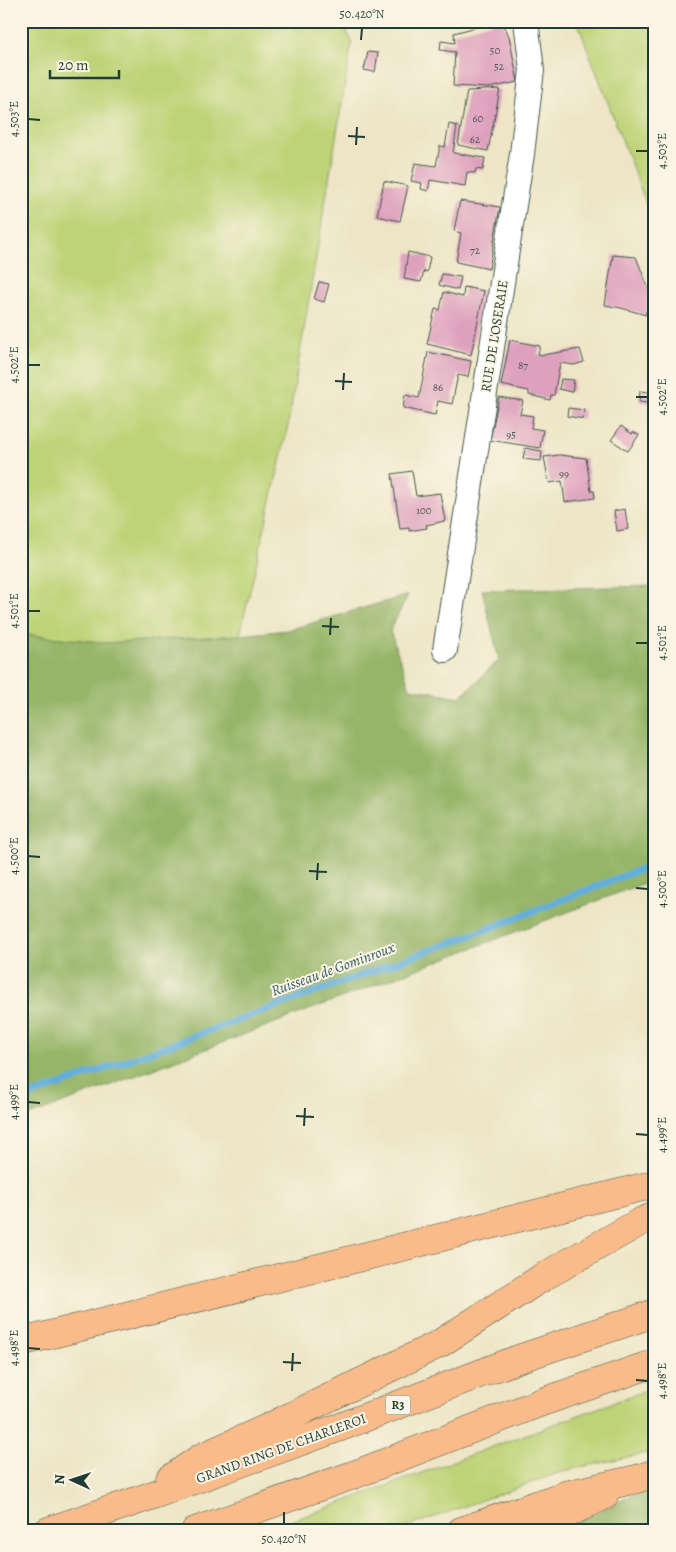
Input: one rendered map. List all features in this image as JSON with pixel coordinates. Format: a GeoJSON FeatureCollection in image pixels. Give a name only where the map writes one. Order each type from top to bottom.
{"type":"FeatureCollection","features":[{"type":"Feature","properties":{"kind":"highway"},"geometry":{"type":"LineString","coordinates":[[21,1342],[655,1184]]}},
{"type":"Feature","properties":{"kind":"highway"},"geometry":{"type":"LineString","coordinates":[[142,1499],[202,1457],[265,1429],[439,1344],[543,1277],[642,1221],[655,1216]]}},
{"type":"Feature","properties":{"kind":"highway","name":"GRAND RING DE CHARLEROI"},"geometry":{"type":"LineString","coordinates":[[48,1531],[343,1426],[518,1359],[655,1313]]}},
{"type":"Feature","properties":{"kind":"highway"},"geometry":{"type":"LineString","coordinates":[[21,1326],[52,1333]]}},
{"type":"Feature","properties":{"kind":"highway"},"geometry":{"type":"LineString","coordinates":[[195,1531],[356,1474],[542,1402],[655,1363]]}},
{"type":"Feature","properties":{"kind":"highway"},"geometry":{"type":"LineString","coordinates":[[461,1531],[565,1495],[646,1476]]}},
{"type":"Feature","properties":{"kind":"highway"},"geometry":{"type":"LineString","coordinates":[[531,1531],[646,1476]]}},
{"type":"Feature","properties":{"kind":"street","name":"RUE DE L'OSERAIE"},"geometry":{"type":"LineString","coordinates":[[445,650],[522,154],[532,70],[526,21]]}},
{"type":"Feature","properties":{"kind":"green space"},"geometry":{"type":"Polygon","coordinates":[[[21,21],[342,21],[352,42],[287,431],[240,635],[109,643],[21,634],[21,21]]]}},
{"type":"Feature","properties":{"kind":"green space"},"geometry":{"type":"Polygon","coordinates":[[[577,21],[655,21],[655,227],[577,21]]]}},
{"type":"Feature","properties":{"kind":"green space"},"geometry":{"type":"Polygon","coordinates":[[[655,586],[655,879],[21,1119],[21,634],[109,643],[240,635],[288,630],[408,595],[390,631],[410,688],[460,697],[499,660],[482,590],[655,586]]]}},
{"type":"Feature","properties":{"kind":"green space"},"geometry":{"type":"Polygon","coordinates":[[[655,1387],[655,1451],[564,1471],[395,1531],[264,1531],[655,1387]]]}},
{"type":"Feature","properties":{"kind":"green space"},"geometry":{"type":"Polygon","coordinates":[[[655,1487],[655,1531],[561,1531],[628,1497],[655,1487]]]}},
{"type":"Feature","properties":{"kind":"building"},"geometry":{"type":"Polygon","coordinates":[[[502,21],[509,36],[518,82],[488,88],[453,86],[455,52],[440,50],[441,41],[455,43],[454,33],[502,21]]]}},
{"type":"Feature","properties":{"kind":"building"},"geometry":{"type":"Polygon","coordinates":[[[368,52],[378,53],[375,72],[364,70],[368,52]]]}},
{"type":"Feature","properties":{"kind":"building"},"geometry":{"type":"Polygon","coordinates":[[[500,89],[488,151],[458,145],[467,91],[500,89]]]}},
{"type":"Feature","properties":{"kind":"building"},"geometry":{"type":"Polygon","coordinates":[[[449,124],[457,126],[453,153],[485,158],[483,170],[476,169],[475,173],[467,172],[465,186],[430,180],[428,191],[421,189],[422,183],[411,181],[415,163],[436,166],[440,146],[445,147],[449,124]]]}},
{"type":"Feature","properties":{"kind":"building"},"geometry":{"type":"Polygon","coordinates":[[[384,181],[408,186],[400,221],[377,216],[384,181]]]}},
{"type":"Feature","properties":{"kind":"building"},"geometry":{"type":"Polygon","coordinates":[[[460,201],[500,207],[489,269],[456,262],[461,233],[454,231],[460,201]]]}},
{"type":"Feature","properties":{"kind":"building"},"geometry":{"type":"Polygon","coordinates":[[[408,252],[430,257],[427,272],[424,271],[421,282],[404,279],[408,252]]]}},
{"type":"Feature","properties":{"kind":"building"},"geometry":{"type":"Polygon","coordinates":[[[613,255],[636,257],[655,305],[655,313],[646,311],[646,315],[605,305],[613,255]]]}},
{"type":"Feature","properties":{"kind":"building"},"geometry":{"type":"Polygon","coordinates":[[[442,274],[461,277],[458,290],[439,285],[442,274]]]}},
{"type":"Feature","properties":{"kind":"building"},"geometry":{"type":"Polygon","coordinates":[[[319,282],[329,284],[324,302],[314,299],[319,282]]]}},
{"type":"Feature","properties":{"kind":"building"},"geometry":{"type":"Polygon","coordinates":[[[464,287],[484,291],[471,355],[427,344],[435,309],[440,310],[444,292],[463,297],[464,287]]]}},
{"type":"Feature","properties":{"kind":"building"},"geometry":{"type":"Polygon","coordinates":[[[510,340],[540,346],[538,354],[542,355],[580,349],[584,362],[574,365],[560,363],[554,395],[551,395],[550,400],[529,395],[529,391],[501,385],[510,340]]]}},
{"type":"Feature","properties":{"kind":"building"},"geometry":{"type":"Polygon","coordinates":[[[428,352],[471,361],[468,377],[458,375],[452,404],[438,401],[435,415],[403,408],[405,395],[419,398],[428,352]]]}},
{"type":"Feature","properties":{"kind":"building"},"geometry":{"type":"Polygon","coordinates":[[[561,379],[574,380],[572,392],[559,389],[561,379]]]}},
{"type":"Feature","properties":{"kind":"building"},"geometry":{"type":"Polygon","coordinates":[[[640,391],[655,393],[655,404],[639,402],[640,391]]]}},
{"type":"Feature","properties":{"kind":"building"},"geometry":{"type":"Polygon","coordinates":[[[499,397],[523,401],[520,414],[533,416],[531,428],[543,430],[540,448],[490,440],[499,397]]]}},
{"type":"Feature","properties":{"kind":"building"},"geometry":{"type":"Polygon","coordinates":[[[568,408],[584,410],[583,419],[567,416],[568,408]]]}},
{"type":"Feature","properties":{"kind":"building"},"geometry":{"type":"Polygon","coordinates":[[[621,426],[632,434],[633,432],[639,435],[628,451],[611,440],[621,426]]]}},
{"type":"Feature","properties":{"kind":"building"},"geometry":{"type":"Polygon","coordinates":[[[525,448],[542,451],[541,461],[523,459],[525,448]]]}},
{"type":"Feature","properties":{"kind":"building"},"geometry":{"type":"Polygon","coordinates":[[[559,455],[586,458],[591,491],[594,491],[595,498],[565,502],[562,481],[549,483],[544,457],[559,455]]]}},
{"type":"Feature","properties":{"kind":"building"},"geometry":{"type":"Polygon","coordinates":[[[412,471],[416,496],[440,493],[445,521],[426,525],[427,528],[409,531],[409,528],[400,529],[392,474],[412,471]]]}},
{"type":"Feature","properties":{"kind":"building"},"geometry":{"type":"Polygon","coordinates":[[[625,509],[628,529],[617,531],[614,511],[625,509]]]}},
{"type":"Feature","properties":{"kind":"waterway","name":"Ruisseau de Gominroux"},"geometry":{"type":"LineString","coordinates":[[21,1099],[472,935],[655,865]]}}]}
